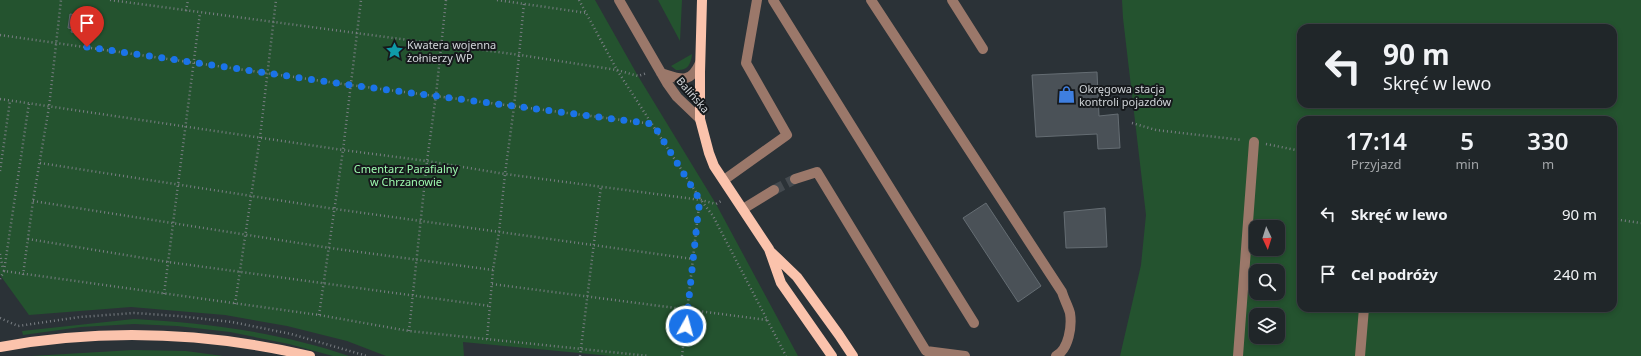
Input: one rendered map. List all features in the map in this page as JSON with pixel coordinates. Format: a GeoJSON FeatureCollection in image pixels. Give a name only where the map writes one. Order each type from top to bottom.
{"type":"FeatureCollection","features":[{"type":"Feature","properties":{"kind":"main road"},"geometry":{"type":"LineString","coordinates":[[700,119],[702,0]]}},
{"type":"Feature","properties":{"kind":"main road","name":"Balińska"},"geometry":{"type":"LineString","coordinates":[[700,119],[714,166],[768,249],[781,283],[832,356]]}},
{"type":"Feature","properties":{"kind":"main road","name":"Balińska"},"geometry":{"type":"LineString","coordinates":[[768,249],[797,277],[853,356]]}},
{"type":"Feature","properties":{"kind":"main road"},"geometry":{"type":"LineString","coordinates":[[0,347],[75,337],[155,334],[239,342],[272,347],[310,356]]}},
{"type":"Feature","properties":{"kind":"main road"},"geometry":{"type":"LineString","coordinates":[[816,335],[825,356]]}},
{"type":"Feature","properties":{"kind":"street","name":"Balińska"},"geometry":{"type":"LineString","coordinates":[[619,0],[661,73],[677,97],[700,119]]}},
{"type":"Feature","properties":{"kind":"street"},"geometry":{"type":"LineString","coordinates":[[724,180],[787,135],[746,64],[757,0]]}},
{"type":"Feature","properties":{"kind":"street"},"geometry":{"type":"LineString","coordinates":[[773,0],[974,322]]}},
{"type":"Feature","properties":{"kind":"street"},"geometry":{"type":"LineString","coordinates":[[871,0],[1062,292],[1070,313],[1071,328],[1066,344],[1059,355],[1056,356]]}},
{"type":"Feature","properties":{"kind":"street"},"geometry":{"type":"LineString","coordinates":[[952,0],[983,48]]}},
{"type":"Feature","properties":{"kind":"street"},"geometry":{"type":"LineString","coordinates":[[661,73],[679,79],[690,78],[700,63]]}},
{"type":"Feature","properties":{"kind":"street"},"geometry":{"type":"LineString","coordinates":[[1238,356],[1254,142]]}},
{"type":"Feature","properties":{"kind":"street"},"geometry":{"type":"LineString","coordinates":[[795,180],[817,172],[926,351],[965,356]]}},
{"type":"Feature","properties":{"kind":"street"},"geometry":{"type":"LineString","coordinates":[[743,209],[774,190]]}},
{"type":"Feature","properties":{"kind":"street"},"geometry":{"type":"LineString","coordinates":[[1360,356],[1364,312]]}},
{"type":"Feature","properties":{"kind":"path"},"geometry":{"type":"LineString","coordinates":[[23,275],[33,201],[49,107],[61,0]]}},
{"type":"Feature","properties":{"kind":"path"},"geometry":{"type":"LineString","coordinates":[[110,0],[520,55],[617,70],[638,76],[648,73]]}},
{"type":"Feature","properties":{"kind":"path"},"geometry":{"type":"LineString","coordinates":[[186,11],[188,0]]}},
{"type":"Feature","properties":{"kind":"path"},"geometry":{"type":"LineString","coordinates":[[235,304],[260,137],[266,73],[276,0]]}},
{"type":"Feature","properties":{"kind":"path"},"geometry":{"type":"LineString","coordinates":[[320,315],[343,150],[361,0]]}},
{"type":"Feature","properties":{"kind":"path"},"geometry":{"type":"LineString","coordinates":[[409,331],[446,0]]}},
{"type":"Feature","properties":{"kind":"path"},"geometry":{"type":"LineString","coordinates":[[497,0],[588,13]]}},
{"type":"Feature","properties":{"kind":"path"},"geometry":{"type":"LineString","coordinates":[[579,0],[588,13],[617,70],[653,124],[700,200],[713,216],[786,356]]}},
{"type":"Feature","properties":{"kind":"path"},"geometry":{"type":"LineString","coordinates":[[487,339],[493,270],[499,232],[520,55],[524,4]]}},
{"type":"Feature","properties":{"kind":"path"},"geometry":{"type":"LineString","coordinates":[[164,294],[200,13]]}},
{"type":"Feature","properties":{"kind":"path"},"geometry":{"type":"LineString","coordinates":[[0,36],[350,85],[653,124]]}},
{"type":"Feature","properties":{"kind":"path"},"geometry":{"type":"LineString","coordinates":[[0,99],[427,161],[505,174],[700,200],[716,204],[723,200]]}},
{"type":"Feature","properties":{"kind":"path"},"geometry":{"type":"LineString","coordinates":[[0,171],[10,101]]}},
{"type":"Feature","properties":{"kind":"path"},"geometry":{"type":"LineString","coordinates":[[0,279],[4,271],[29,103]]}},
{"type":"Feature","properties":{"kind":"path"},"geometry":{"type":"LineString","coordinates":[[1132,123],[1156,130],[1215,136],[1297,150]]}},
{"type":"Feature","properties":{"kind":"path"},"geometry":{"type":"LineString","coordinates":[[40,163],[335,209],[693,259]]}},
{"type":"Feature","properties":{"kind":"path"},"geometry":{"type":"LineString","coordinates":[[580,356],[601,186]]}},
{"type":"Feature","properties":{"kind":"path"},"geometry":{"type":"LineString","coordinates":[[682,356],[700,200]]}},
{"type":"Feature","properties":{"kind":"path"},"geometry":{"type":"LineString","coordinates":[[33,201],[330,248],[493,270]]}},
{"type":"Feature","properties":{"kind":"path"},"geometry":{"type":"LineString","coordinates":[[1617,220],[1641,223]]}},
{"type":"Feature","properties":{"kind":"path"},"geometry":{"type":"LineString","coordinates":[[28,239],[168,262],[413,294],[490,306]]}},
{"type":"Feature","properties":{"kind":"path"},"geometry":{"type":"LineString","coordinates":[[0,254],[4,271]]}},
{"type":"Feature","properties":{"kind":"path"},"geometry":{"type":"LineString","coordinates":[[4,271],[23,275],[320,315],[409,331],[649,356]]}},
{"type":"Feature","properties":{"kind":"path"},"geometry":{"type":"LineString","coordinates":[[492,284],[688,311],[768,320]]}},
{"type":"Feature","properties":{"kind":"green space","name":"Cmentarz Parafialny w Chrzanowie"},"geometry":{"type":"Polygon","coordinates":[[[0,0],[595,0],[638,76],[716,204],[798,356],[611,356],[463,342],[464,356],[386,356],[347,341],[287,326],[225,315],[131,307],[29,315],[0,275],[0,0]]]}},
{"type":"Feature","properties":{"kind":"green space"},"geometry":{"type":"Polygon","coordinates":[[[658,0],[682,0],[680,41],[658,0]]]}},
{"type":"Feature","properties":{"kind":"green space"},"geometry":{"type":"Polygon","coordinates":[[[1122,0],[1641,0],[1641,356],[1120,356],[1141,265],[1146,215],[1122,0]]]}},
{"type":"Feature","properties":{"kind":"green space"},"geometry":{"type":"Polygon","coordinates":[[[692,54],[691,61],[686,68],[676,70],[671,66],[692,54]]]}},
{"type":"Feature","properties":{"kind":"green space"},"geometry":{"type":"Polygon","coordinates":[[[134,319],[188,323],[243,330],[296,341],[349,356],[333,356],[289,344],[230,332],[177,326],[134,324],[81,327],[23,335],[22,331],[134,319]]]}},
{"type":"Feature","properties":{"kind":"green space"},"geometry":{"type":"Polygon","coordinates":[[[133,350],[186,351],[223,356],[31,356],[133,350]]]}},
{"type":"Feature","properties":{"kind":"building"},"geometry":{"type":"Polygon","coordinates":[[[70,14],[90,17],[88,31],[84,31],[83,34],[71,32],[72,29],[68,28],[70,14]]]}},
{"type":"Feature","properties":{"kind":"building","name":"Okręgowa stacja kontroli pojazdów"},"geometry":{"type":"Polygon","coordinates":[[[1097,72],[1099,116],[1118,114],[1120,148],[1098,149],[1097,134],[1036,137],[1032,75],[1097,72]]]}},
{"type":"Feature","properties":{"kind":"building"},"geometry":{"type":"Polygon","coordinates":[[[986,203],[1041,286],[1018,302],[963,218],[986,203]]]}},
{"type":"Feature","properties":{"kind":"building"},"geometry":{"type":"Polygon","coordinates":[[[1105,208],[1107,247],[1066,248],[1064,212],[1105,208]]]}},
{"type":"Feature","properties":{"kind":"tunnel"},"geometry":{"type":"LineString","coordinates":[[774,190],[795,179]]}},
{"type":"Feature","properties":{"kind":"place","name":"Kwatera wojenna żołnierzy WP"},"geometry":{"type":"Point","coordinates":[394,51]}},
{"type":"Feature","properties":{"kind":"place","name":"Okręgowa stacja kontroli pojazdów"},"geometry":{"type":"Point","coordinates":[1066,95]}},
{"type":"Feature","properties":{"kind":"route"},"geometry":{"type":"LineString","coordinates":[[87,47],[350,85],[653,124],[700,200],[686,326]]}}]}
